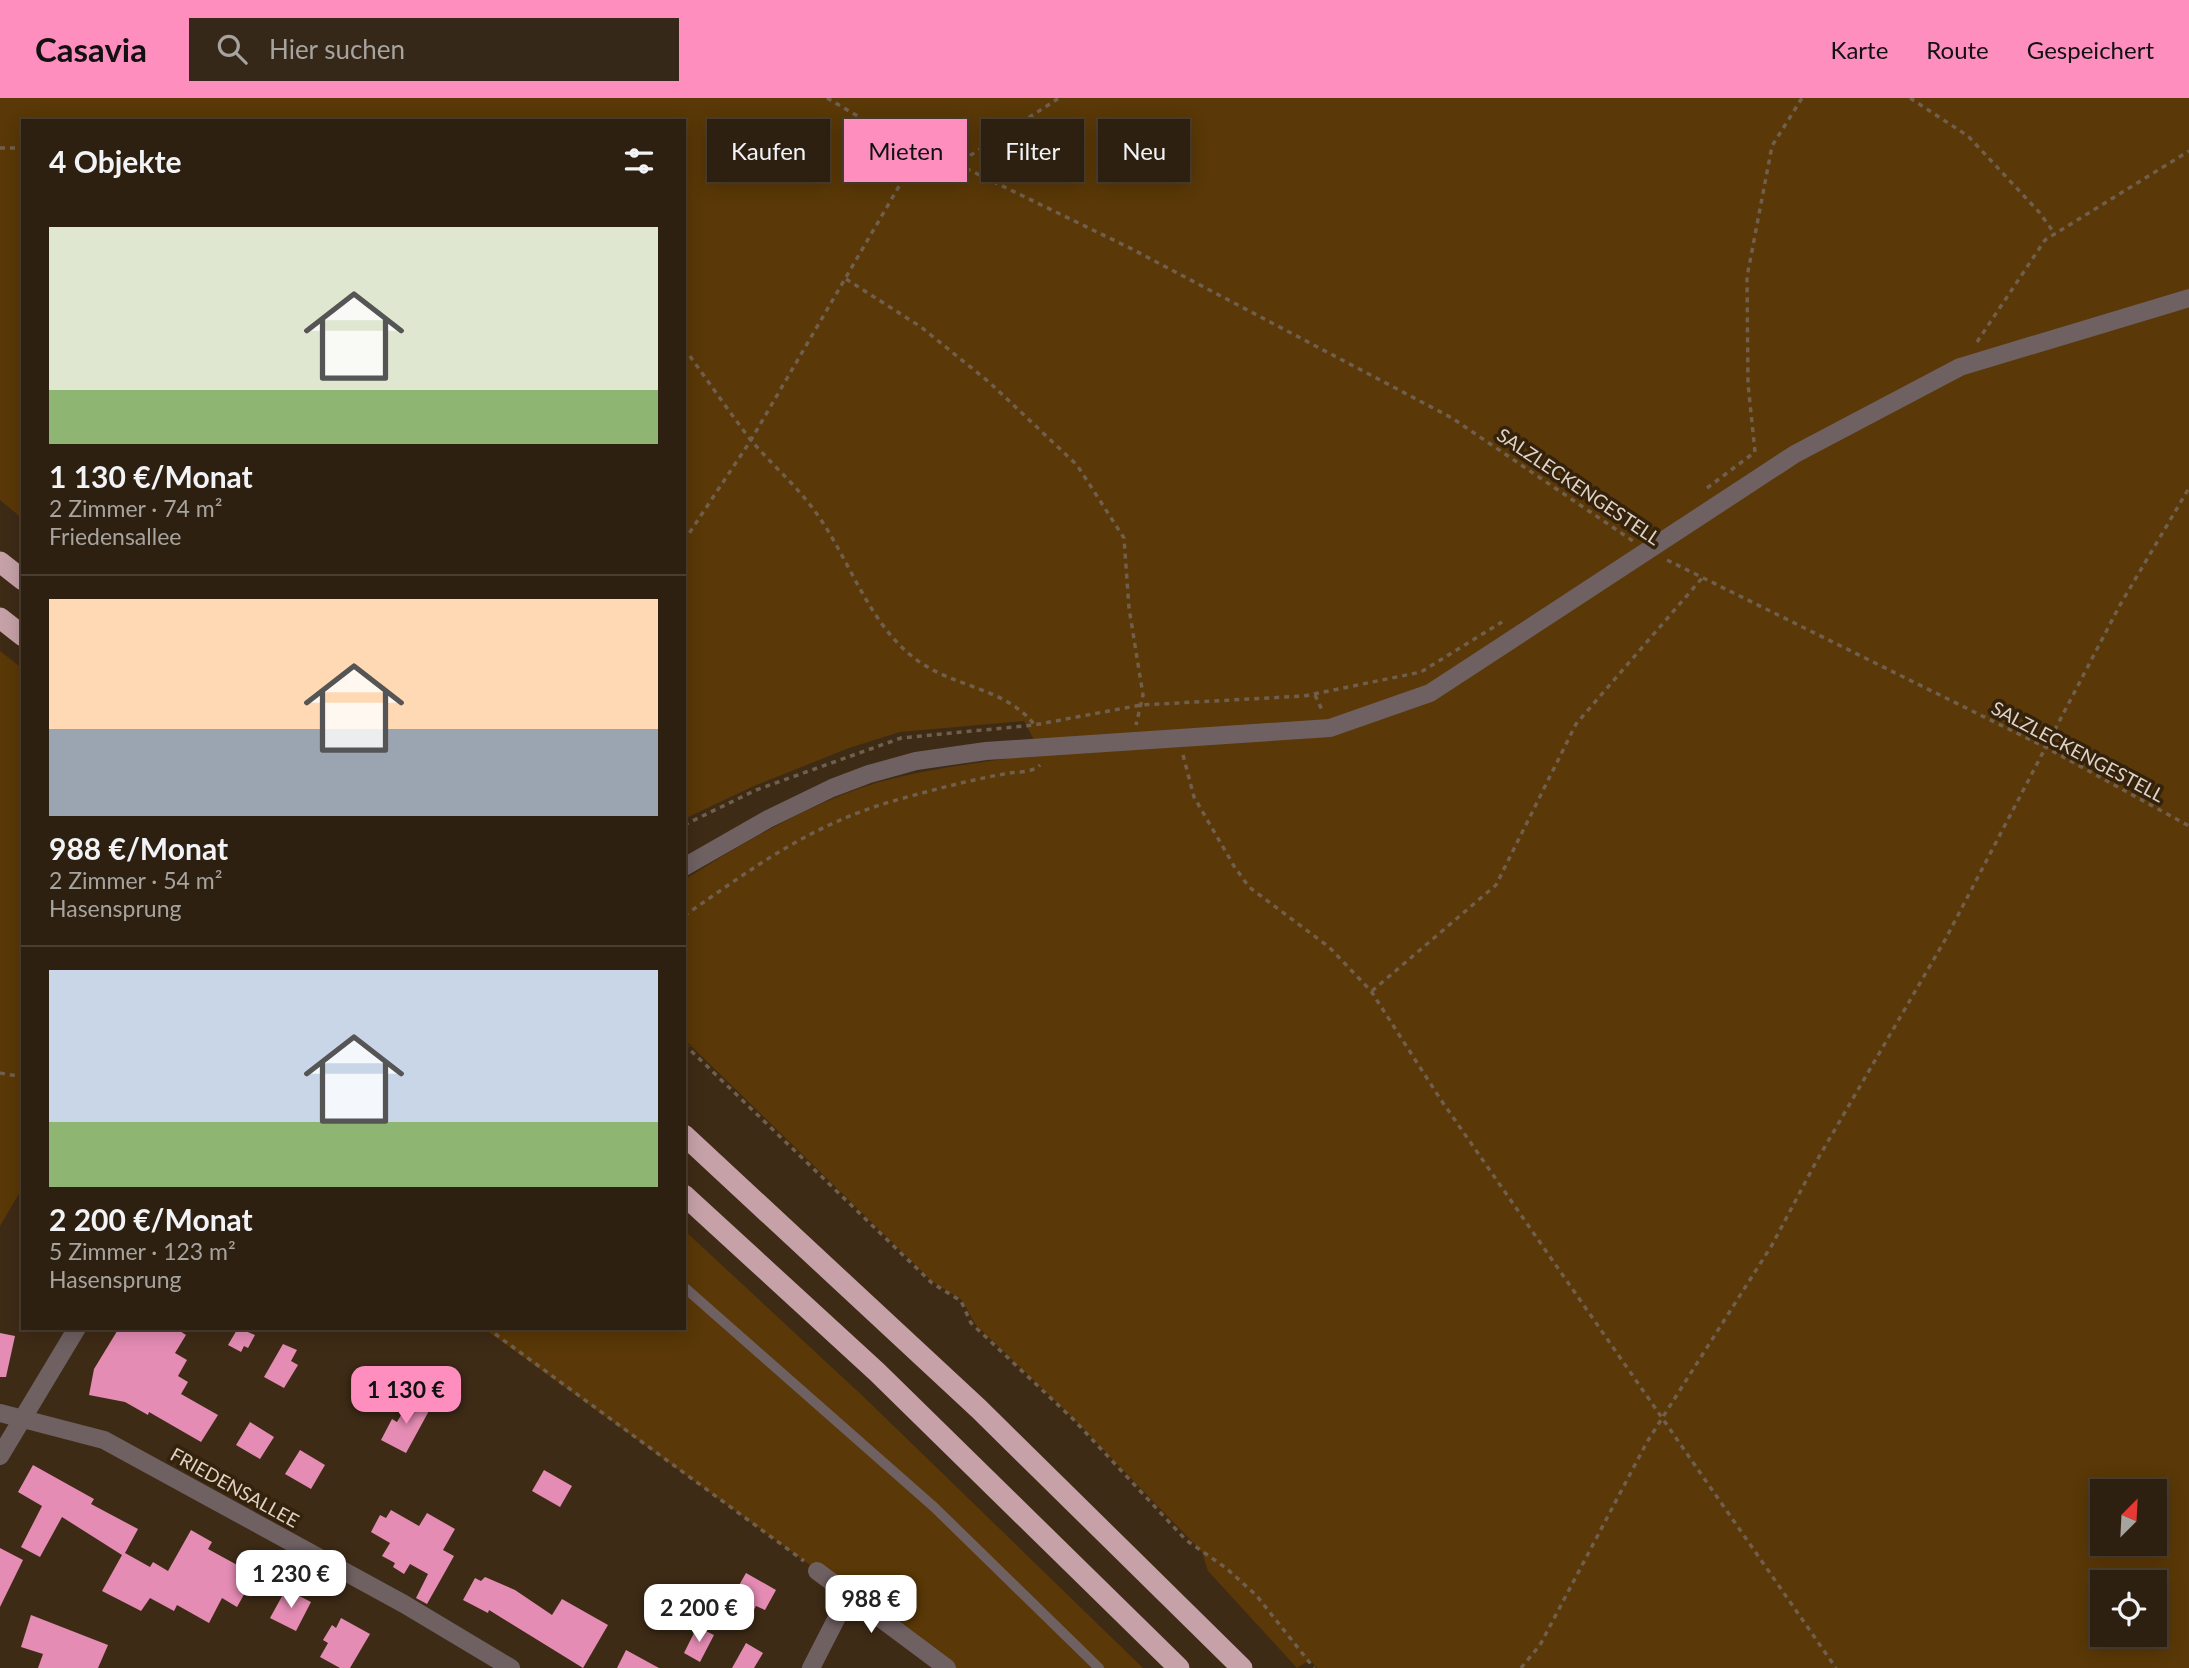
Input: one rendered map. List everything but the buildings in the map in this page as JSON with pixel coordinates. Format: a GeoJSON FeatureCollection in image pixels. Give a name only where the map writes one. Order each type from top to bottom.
{"type":"FeatureCollection","features":[{"type":"Feature","properties":{"kind":"highway"},"geometry":{"type":"LineString","coordinates":[[0,562],[21,578]]}},
{"type":"Feature","properties":{"kind":"highway"},"geometry":{"type":"LineString","coordinates":[[0,618],[21,634]]}},
{"type":"Feature","properties":{"kind":"highway"},"geometry":{"type":"LineString","coordinates":[[686,1137],[979,1409],[1242,1668]]}},
{"type":"Feature","properties":{"kind":"highway"},"geometry":{"type":"LineString","coordinates":[[686,1197],[887,1381],[1179,1668]]}},
{"type":"Feature","properties":{"kind":"street"},"geometry":{"type":"LineString","coordinates":[[686,866],[797,804],[869,774],[946,756],[1330,728],[1430,693],[1642,546],[1795,454],[1960,368],[2189,298]]}},
{"type":"Feature","properties":{"kind":"street"},"geometry":{"type":"LineString","coordinates":[[0,1456],[76,1330]]}},
{"type":"Feature","properties":{"kind":"street","name":"FRIEDENSALLEE"},"geometry":{"type":"LineString","coordinates":[[0,1413],[116,1446],[404,1604],[511,1668]]}},
{"type":"Feature","properties":{"kind":"street"},"geometry":{"type":"LineString","coordinates":[[817,1571],[947,1668]]}},
{"type":"Feature","properties":{"kind":"street"},"geometry":{"type":"LineString","coordinates":[[811,1668],[849,1594]]}},
{"type":"Feature","properties":{"kind":"lane"},"geometry":{"type":"LineString","coordinates":[[686,1289],[934,1507],[1099,1668]]}},
{"type":"Feature","properties":{"kind":"path","name":"SALZLECKENGESTELL"},"geometry":{"type":"LineString","coordinates":[[827,98],[863,119]]}},
{"type":"Feature","properties":{"kind":"path"},"geometry":{"type":"LineString","coordinates":[[967,158],[1059,98]]}},
{"type":"Feature","properties":{"kind":"path"},"geometry":{"type":"LineString","coordinates":[[1701,493],[1755,452],[1748,384],[1747,277],[1772,146],[1802,98]]}},
{"type":"Feature","properties":{"kind":"path"},"geometry":{"type":"LineString","coordinates":[[1910,98],[1968,136],[2039,212],[2055,234]]}},
{"type":"Feature","properties":{"kind":"path"},"geometry":{"type":"LineString","coordinates":[[0,148],[21,148]]}},
{"type":"Feature","properties":{"kind":"path"},"geometry":{"type":"LineString","coordinates":[[1960,368],[2045,240],[2189,151]]}},
{"type":"Feature","properties":{"kind":"path","name":"SALZLECKENGESTELL"},"geometry":{"type":"LineString","coordinates":[[967,169],[1130,248],[1452,418],[1642,546],[2047,748],[2189,826]]}},
{"type":"Feature","properties":{"kind":"path"},"geometry":{"type":"LineString","coordinates":[[686,538],[751,440],[902,182]]}},
{"type":"Feature","properties":{"kind":"path"},"geometry":{"type":"LineString","coordinates":[[846,279],[921,327],[989,382],[1077,466],[1124,538],[1129,608],[1143,695],[1132,741]]}},
{"type":"Feature","properties":{"kind":"path"},"geometry":{"type":"LineString","coordinates":[[686,351],[751,440],[814,509],[887,629],[905,650],[928,669],[954,682],[1009,701],[1034,725],[1042,747],[1043,759],[1038,768],[952,785],[855,811],[749,869],[686,915]]}},
{"type":"Feature","properties":{"kind":"path"},"geometry":{"type":"LineString","coordinates":[[1521,1668],[1540,1645],[1607,1512],[1714,1331],[1772,1245],[1816,1162],[1945,940],[2120,605],[2189,488]]}},
{"type":"Feature","properties":{"kind":"path"},"geometry":{"type":"LineString","coordinates":[[1625,549],[1642,546]]}},
{"type":"Feature","properties":{"kind":"path"},"geometry":{"type":"LineString","coordinates":[[1371,991],[1496,885],[1576,724],[1703,577]]}},
{"type":"Feature","properties":{"kind":"path"},"geometry":{"type":"LineString","coordinates":[[686,824],[756,790],[901,738],[1034,725],[1141,705],[1304,696],[1421,672],[1507,620]]}},
{"type":"Feature","properties":{"kind":"path"},"geometry":{"type":"LineString","coordinates":[[1181,738],[1188,783],[1203,816],[1234,866],[1249,887],[1329,947],[1371,991],[1441,1100],[1836,1668]]}},
{"type":"Feature","properties":{"kind":"path"},"geometry":{"type":"LineString","coordinates":[[686,1046],[932,1283],[961,1301],[971,1323],[1073,1419],[1186,1540],[1226,1568],[1255,1595],[1314,1668]]}},
{"type":"Feature","properties":{"kind":"path"},"geometry":{"type":"LineString","coordinates":[[0,1073],[21,1077]]}},
{"type":"Feature","properties":{"kind":"path"},"geometry":{"type":"LineString","coordinates":[[490,1330],[817,1571]]}},
{"type":"Feature","properties":{"kind":"shaded area"},"geometry":{"type":"Polygon","coordinates":[[[0,98],[2189,98],[2189,1668],[1317,1668],[1310,1660],[1297,1668],[1208,1571],[1202,1552],[1072,1417],[975,1324],[962,1300],[933,1282],[686,1041],[686,879],[777,825],[876,783],[915,773],[1035,754],[1034,740],[1024,721],[900,732],[849,748],[754,786],[686,818],[686,119],[21,119],[21,517],[0,500],[0,98]]]}},
{"type":"Feature","properties":{"kind":"shaded area"},"geometry":{"type":"Polygon","coordinates":[[[0,651],[21,667],[21,1190],[0,1226],[0,651]]]}},
{"type":"Feature","properties":{"kind":"shaded area"},"geometry":{"type":"Polygon","coordinates":[[[686,1232],[867,1400],[1143,1668],[952,1668],[486,1330],[686,1330],[686,1232]]]}}]}
